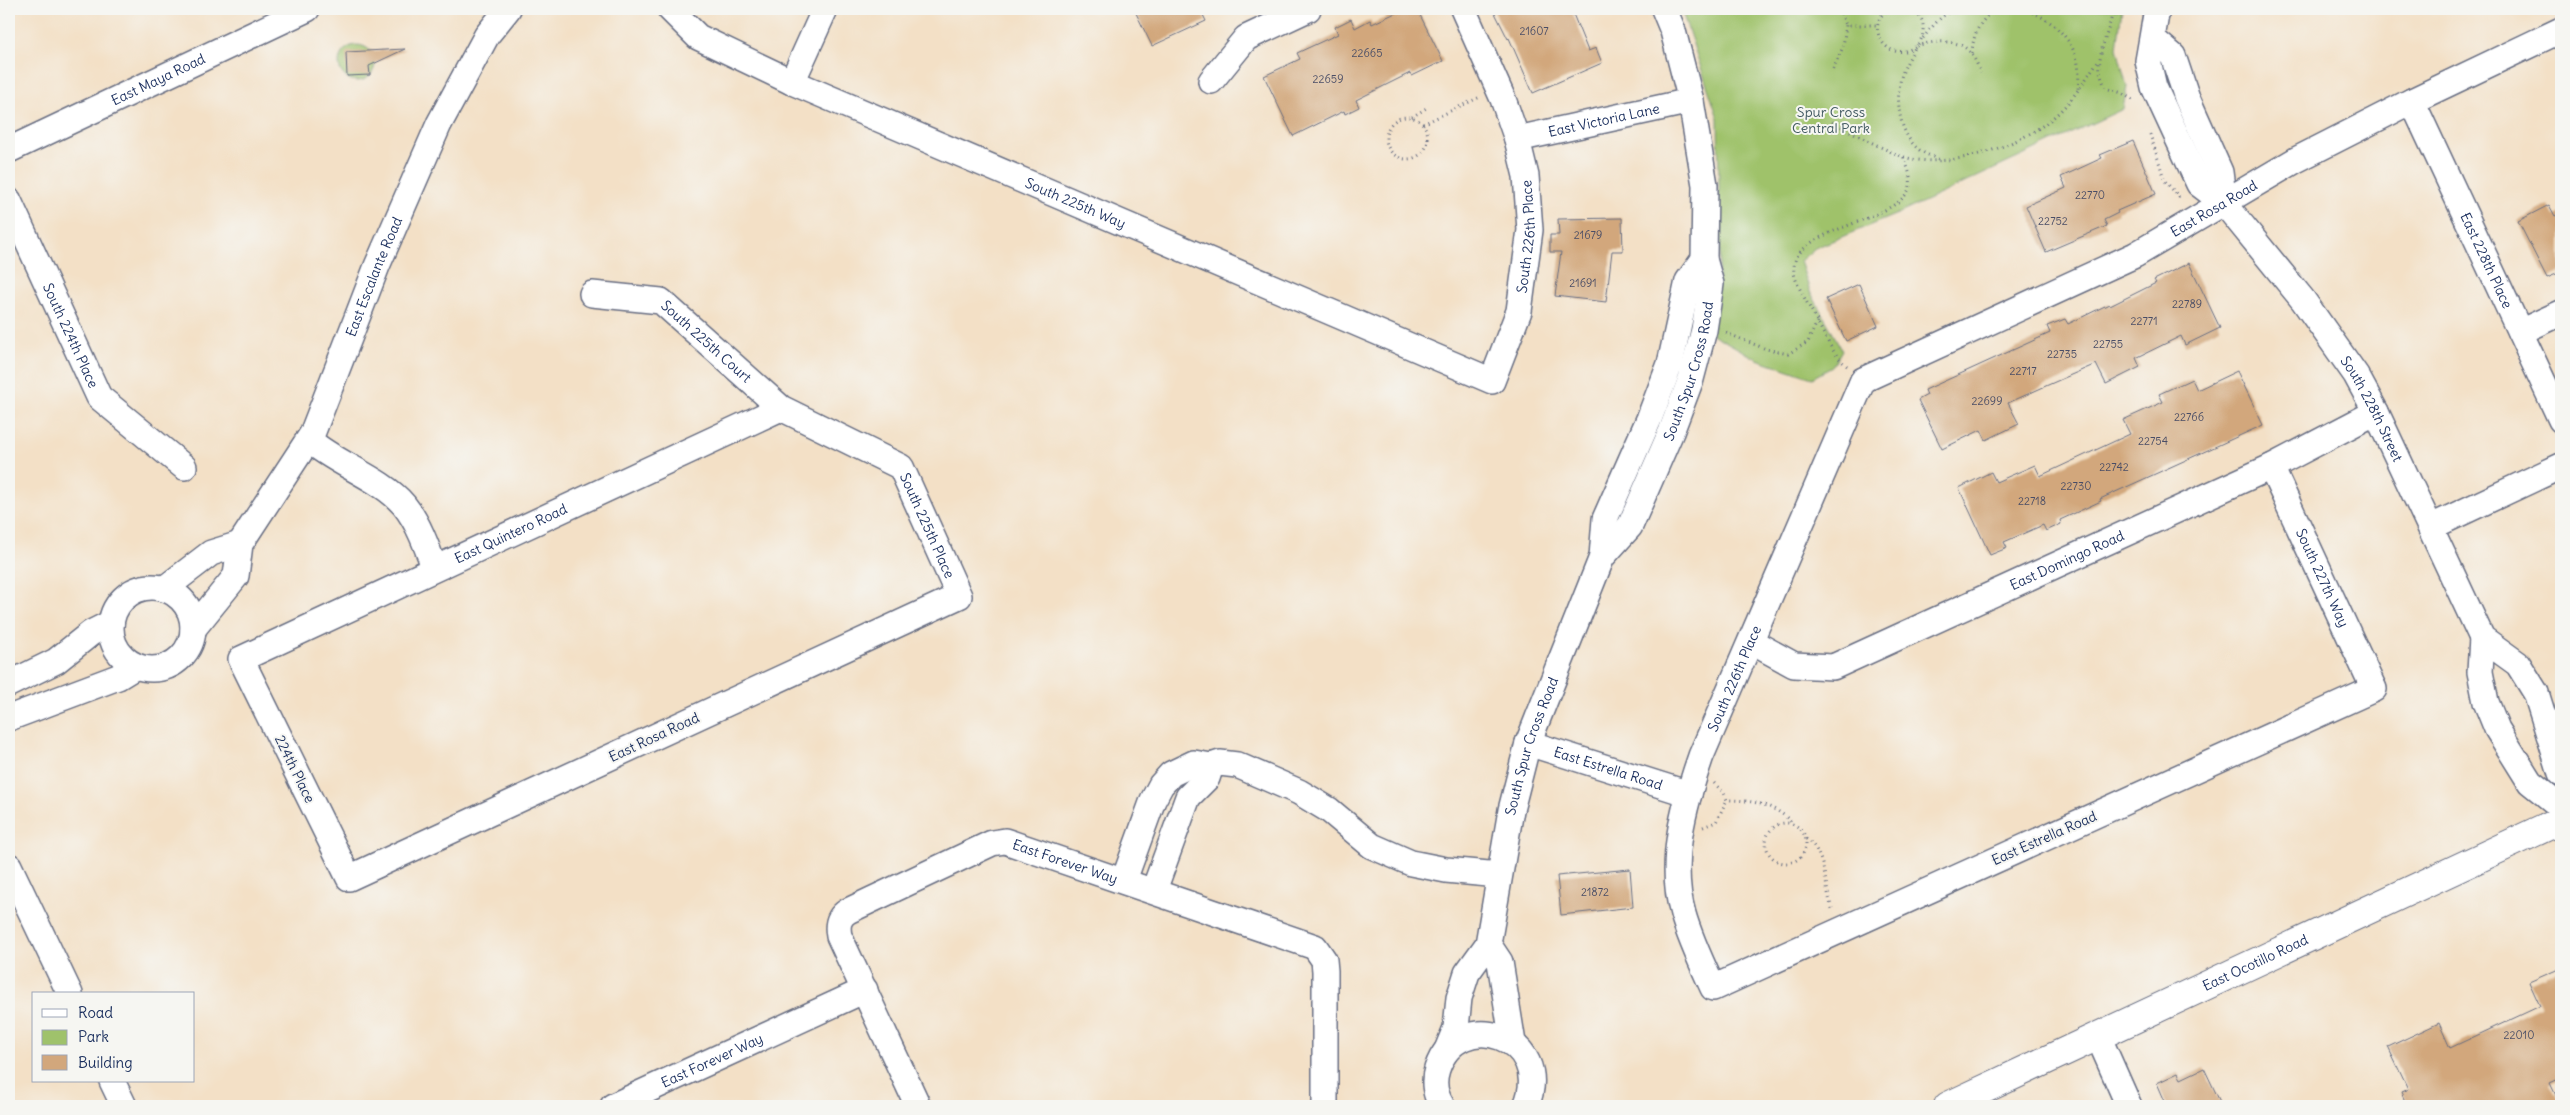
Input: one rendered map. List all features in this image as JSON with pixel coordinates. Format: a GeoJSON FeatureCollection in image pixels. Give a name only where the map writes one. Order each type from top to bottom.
{"type":"FeatureCollection","features":[{"type":"Feature","properties":{"kind":"main road","name":"East Ocotillo Road"},"geometry":{"type":"LineString","coordinates":[[1948,1106],[2561,820]]}},
{"type":"Feature","properties":{"kind":"street","name":"East Maya Road"},"geometry":{"type":"LineString","coordinates":[[9,150],[307,9]]}},
{"type":"Feature","properties":{"kind":"street","name":"East Escalante Road"},"geometry":{"type":"LineString","coordinates":[[136,666],[162,668],[174,662],[184,653],[190,642],[193,629],[236,576],[240,544],[308,440],[377,266],[439,124],[487,35],[508,9]]}},
{"type":"Feature","properties":{"kind":"street","name":"South 225th Way"},"geometry":{"type":"LineString","coordinates":[[670,9],[698,37],[792,82],[1492,381]]}},
{"type":"Feature","properties":{"kind":"street"},"geometry":{"type":"LineString","coordinates":[[792,82],[825,9]]}},
{"type":"Feature","properties":{"kind":"street"},"geometry":{"type":"LineString","coordinates":[[1211,81],[1246,38],[1308,9]]}},
{"type":"Feature","properties":{"kind":"street","name":"South 226th Place"},"geometry":{"type":"LineString","coordinates":[[1463,9],[1498,89],[1517,139],[1526,176],[1530,230],[1519,311],[1492,381]]}},
{"type":"Feature","properties":{"kind":"street","name":"South Spur Cross Road"},"geometry":{"type":"LineString","coordinates":[[1602,557],[1630,526],[1671,432],[1691,379],[1705,326],[1711,284],[1704,259],[1705,185],[1692,101],[1673,31],[1664,9]]}},
{"type":"Feature","properties":{"kind":"street","name":"South 228th Street"},"geometry":{"type":"LineString","coordinates":[[2157,9],[2148,61],[2154,87],[2199,184],[2224,203],[2309,307],[2356,375],[2431,526],[2482,638],[2480,672],[2486,702],[2497,729],[2530,782],[2561,807]]}},
{"type":"Feature","properties":{"kind":"street","name":"East Rosa Road"},"geometry":{"type":"LineString","coordinates":[[1863,380],[2136,255],[2296,160],[2412,101],[2561,30]]}},
{"type":"Feature","properties":{"kind":"street"},"geometry":{"type":"LineString","coordinates":[[2153,39],[2173,56],[2187,98],[2220,172],[2224,203]]}},
{"type":"Feature","properties":{"kind":"street"},"geometry":{"type":"LineString","coordinates":[[2164,108],[2187,98]]}},
{"type":"Feature","properties":{"kind":"street","name":"East Victoria Lane"},"geometry":{"type":"LineString","coordinates":[[1517,139],[1692,101]]}},
{"type":"Feature","properties":{"kind":"street","name":"East 228th Place"},"geometry":{"type":"LineString","coordinates":[[2412,101],[2561,420]]}},
{"type":"Feature","properties":{"kind":"street","name":"South 224th Place"},"geometry":{"type":"LineString","coordinates":[[9,201],[99,397],[184,467]]}},
{"type":"Feature","properties":{"kind":"street","name":"South Spur Cross Road"},"geometry":{"type":"LineString","coordinates":[[1442,1106],[1435,1087],[1436,1074],[1440,1061],[1456,1028],[1459,998],[1467,972],[1488,944],[1511,810],[1528,743],[1602,557],[1605,518],[1649,419],[1670,364],[1688,282],[1704,259]]}},
{"type":"Feature","properties":{"kind":"street","name":"South 225th Court"},"geometry":{"type":"LineString","coordinates":[[592,294],[661,302],[781,408]]}},
{"type":"Feature","properties":{"kind":"street"},"geometry":{"type":"LineString","coordinates":[[2520,332],[2561,313]]}},
{"type":"Feature","properties":{"kind":"street","name":"South 226th Place"},"geometry":{"type":"LineString","coordinates":[[1713,988],[1682,912],[1677,866],[1682,826],[1692,783],[1863,380]]}},
{"type":"Feature","properties":{"kind":"street","name":"East Quintero Road"},"geometry":{"type":"LineString","coordinates":[[240,659],[781,408]]}},
{"type":"Feature","properties":{"kind":"street","name":"South 225th Place"},"geometry":{"type":"LineString","coordinates":[[781,408],[901,467],[959,596]]}},
{"type":"Feature","properties":{"kind":"street","name":"East Domingo Road"},"geometry":{"type":"LineString","coordinates":[[1752,642],[1794,665],[1833,667],[2271,467],[2376,412]]}},
{"type":"Feature","properties":{"kind":"street"},"geometry":{"type":"LineString","coordinates":[[308,440],[324,453],[367,476],[404,505],[424,540],[434,568]]}},
{"type":"Feature","properties":{"kind":"street"},"geometry":{"type":"LineString","coordinates":[[2431,526],[2561,466]]}},
{"type":"Feature","properties":{"kind":"street","name":"South 227th Way"},"geometry":{"type":"LineString","coordinates":[[2271,467],[2374,689]]}},
{"type":"Feature","properties":{"kind":"street"},"geometry":{"type":"LineString","coordinates":[[164,588],[210,553],[240,544]]}},
{"type":"Feature","properties":{"kind":"street"},"geometry":{"type":"LineString","coordinates":[[9,718],[118,677],[136,666],[127,661],[114,644],[111,623],[117,606],[129,593],[146,587],[164,588],[174,593],[188,609],[193,629]]}},
{"type":"Feature","properties":{"kind":"street","name":"East Rosa Road"},"geometry":{"type":"LineString","coordinates":[[349,878],[959,596]]}},
{"type":"Feature","properties":{"kind":"street"},"geometry":{"type":"LineString","coordinates":[[9,684],[56,661],[91,633],[111,623]]}},
{"type":"Feature","properties":{"kind":"street","name":"South 228th Street"},"geometry":{"type":"LineString","coordinates":[[2482,638],[2518,664],[2536,693],[2561,773]]}},
{"type":"Feature","properties":{"kind":"street","name":"224th Place"},"geometry":{"type":"LineString","coordinates":[[240,659],[349,878]]}},
{"type":"Feature","properties":{"kind":"street","name":"East Estrella Road"},"geometry":{"type":"LineString","coordinates":[[1713,988],[2374,689]]}},
{"type":"Feature","properties":{"kind":"street","name":"East Estrella Road"},"geometry":{"type":"LineString","coordinates":[[1528,743],[1692,783]]}},
{"type":"Feature","properties":{"kind":"street","name":"East Forever Way"},"geometry":{"type":"LineString","coordinates":[[613,1106],[658,1097],[865,990],[840,936],[839,922],[842,915],[999,841],[1011,842],[1124,880],[1153,800],[1161,785],[1170,774],[1184,766],[1203,763],[1211,766],[1220,763],[1237,765],[1299,792],[1329,810],[1372,846],[1411,863],[1446,870],[1499,875]]}},
{"type":"Feature","properties":{"kind":"street"},"geometry":{"type":"LineString","coordinates":[[1154,890],[1188,797],[1206,778],[1211,766]]}},
{"type":"Feature","properties":{"kind":"street"},"geometry":{"type":"LineString","coordinates":[[9,866],[69,992]]}},
{"type":"Feature","properties":{"kind":"street"},"geometry":{"type":"LineString","coordinates":[[1124,880],[1300,941],[1315,947],[1321,953],[1325,971],[1325,1106]]}},
{"type":"Feature","properties":{"kind":"street"},"geometry":{"type":"LineString","coordinates":[[1488,944],[1500,962],[1513,1043]]}},
{"type":"Feature","properties":{"kind":"street"},"geometry":{"type":"LineString","coordinates":[[865,990],[918,1106]]}},
{"type":"Feature","properties":{"kind":"street"},"geometry":{"type":"LineString","coordinates":[[1447,1050],[1458,1040],[1479,1034],[1500,1036],[1513,1043],[1523,1053],[1530,1065],[1533,1079],[1531,1093],[1526,1106]]}},
{"type":"Feature","properties":{"kind":"street"},"geometry":{"type":"LineString","coordinates":[[2098,1036],[2129,1106]]}},
{"type":"Feature","properties":{"kind":"street"},"geometry":{"type":"LineString","coordinates":[[112,1082],[124,1106]]}},
{"type":"Feature","properties":{"kind":"path"},"geometry":{"type":"LineString","coordinates":[[1833,69],[1844,47],[1846,25],[1839,9]]}},
{"type":"Feature","properties":{"kind":"path"},"geometry":{"type":"LineString","coordinates":[[1890,9],[1885,11],[1878,25],[1878,34],[1883,44],[1894,51],[1906,52],[1931,41],[1946,41],[1965,48],[1972,53]]}},
{"type":"Feature","properties":{"kind":"path"},"geometry":{"type":"LineString","coordinates":[[1912,9],[1918,13],[1924,24],[1923,36],[1902,74],[1900,117],[1904,133],[1918,149],[1938,159]]}},
{"type":"Feature","properties":{"kind":"path"},"geometry":{"type":"LineString","coordinates":[[1916,46],[1936,22],[1957,9]]}},
{"type":"Feature","properties":{"kind":"path"},"geometry":{"type":"LineString","coordinates":[[1980,73],[1972,53],[1972,40],[1978,24],[1995,9]]}},
{"type":"Feature","properties":{"kind":"path"},"geometry":{"type":"LineString","coordinates":[[2018,9],[2042,17],[2069,41],[2076,56],[2079,74],[2078,90]]}},
{"type":"Feature","properties":{"kind":"path"},"geometry":{"type":"LineString","coordinates":[[2043,9],[2048,11],[2060,9]]}},
{"type":"Feature","properties":{"kind":"path"},"geometry":{"type":"LineString","coordinates":[[1832,122],[1903,156],[1938,159],[1978,154],[2021,138],[2054,117],[2078,90],[2098,61],[2106,43],[2113,9]]}},
{"type":"Feature","properties":{"kind":"path"},"geometry":{"type":"LineString","coordinates":[[1846,25],[1878,25]]}},
{"type":"Feature","properties":{"kind":"path"},"geometry":{"type":"LineString","coordinates":[[2098,61],[2099,76],[2106,88],[2133,99],[2136,105]]}},
{"type":"Feature","properties":{"kind":"path"},"geometry":{"type":"LineString","coordinates":[[1422,124],[1498,89]]}},
{"type":"Feature","properties":{"kind":"path"},"geometry":{"type":"LineString","coordinates":[[1411,118],[1428,106]]}},
{"type":"Feature","properties":{"kind":"path"},"geometry":{"type":"LineString","coordinates":[[1403,117],[1411,118],[1422,124],[1429,136],[1426,148],[1418,157],[1406,159],[1394,155],[1387,145],[1387,133],[1392,123],[1403,117]]}},
{"type":"Feature","properties":{"kind":"path"},"geometry":{"type":"LineString","coordinates":[[2149,132],[2165,181],[2179,197],[2190,199],[2199,184]]}},
{"type":"Feature","properties":{"kind":"path"},"geometry":{"type":"LineString","coordinates":[[1863,380],[1842,362],[1818,322],[1795,276],[1795,264],[1801,250],[1821,237],[1882,212],[1901,200],[1910,188],[1910,176],[1903,156]]}},
{"type":"Feature","properties":{"kind":"path"},"geometry":{"type":"LineString","coordinates":[[1705,326],[1766,349],[1788,354],[1808,342],[1818,322]]}},
{"type":"Feature","properties":{"kind":"path"},"geometry":{"type":"LineString","coordinates":[[1692,783],[1719,786],[1727,800]]}},
{"type":"Feature","properties":{"kind":"path"},"geometry":{"type":"LineString","coordinates":[[1727,800],[1761,803],[1780,813],[1801,829],[1818,854],[1828,898],[1842,930]]}},
{"type":"Feature","properties":{"kind":"path"},"geometry":{"type":"LineString","coordinates":[[1682,826],[1701,827],[1712,824],[1721,815],[1727,800]]}},
{"type":"Feature","properties":{"kind":"path"},"geometry":{"type":"LineString","coordinates":[[1792,823],[1782,823],[1769,832],[1766,846],[1770,856],[1779,862],[1790,863],[1799,858],[1805,849],[1806,839]]}},
{"type":"Feature","properties":{"kind":"green space","name":"Spur Cross Central Park"},"geometry":{"type":"Polygon","coordinates":[[[1681,9],[2122,9],[2117,48],[2127,87],[2123,109],[1902,212],[1815,248],[1800,261],[1810,291],[1842,350],[1832,367],[1812,378],[1757,359],[1712,334],[1720,256],[1718,118],[1681,9]]]}},
{"type":"Feature","properties":{"kind":"green space"},"geometry":{"type":"Polygon","coordinates":[[[357,45],[364,46],[370,50],[374,56],[374,70],[370,76],[364,80],[357,81],[350,80],[344,76],[340,70],[339,63],[340,56],[344,50],[350,46],[357,45]]]}},
{"type":"Feature","properties":{"kind":"building"},"geometry":{"type":"Polygon","coordinates":[[[1134,9],[1200,9],[1206,21],[1152,46],[1134,9]]]}},
{"type":"Feature","properties":{"kind":"building"},"geometry":{"type":"Polygon","coordinates":[[[1404,9],[1417,9],[1443,61],[1412,76],[1410,73],[1356,100],[1359,107],[1345,114],[1344,111],[1293,136],[1264,76],[1300,59],[1297,53],[1338,34],[1335,27],[1351,19],[1355,28],[1370,20],[1372,24],[1404,9]]]}},
{"type":"Feature","properties":{"kind":"building"},"geometry":{"type":"Polygon","coordinates":[[[1493,9],[1571,9],[1588,51],[1596,48],[1602,63],[1533,93],[1509,38],[1493,9]]]}},
{"type":"Feature","properties":{"kind":"building"},"geometry":{"type":"Polygon","coordinates":[[[405,49],[369,66],[370,75],[347,76],[346,52],[405,49]]]}},
{"type":"Feature","properties":{"kind":"building"},"geometry":{"type":"Polygon","coordinates":[[[2133,141],[2156,194],[2117,211],[2118,213],[2104,220],[2107,226],[2046,252],[2026,206],[2066,188],[2061,177],[2102,158],[2100,155],[2133,141]]]}},
{"type":"Feature","properties":{"kind":"building"},"geometry":{"type":"Polygon","coordinates":[[[2549,205],[2555,216],[2561,213],[2561,272],[2547,278],[2518,221],[2549,205]]]}},
{"type":"Feature","properties":{"kind":"building"},"geometry":{"type":"Polygon","coordinates":[[[1622,218],[1623,251],[1612,251],[1606,302],[1555,296],[1561,252],[1550,252],[1550,235],[1559,235],[1558,219],[1622,218]]]}},
{"type":"Feature","properties":{"kind":"building"},"geometry":{"type":"Polygon","coordinates":[[[2189,263],[2220,328],[2185,345],[2181,336],[2136,358],[2140,367],[2106,384],[2096,364],[2008,403],[2019,424],[1986,440],[1981,430],[1942,449],[1918,400],[1927,395],[1925,390],[2050,333],[2047,326],[2065,319],[2068,324],[2109,304],[2110,306],[2156,283],[2154,280],[2189,263]]]}},
{"type":"Feature","properties":{"kind":"building"},"geometry":{"type":"Polygon","coordinates":[[[1859,284],[1878,326],[1846,341],[1826,299],[1859,284]]]}},
{"type":"Feature","properties":{"kind":"building"},"geometry":{"type":"Polygon","coordinates":[[[2237,371],[2263,425],[2100,499],[2101,501],[2060,520],[2061,524],[2046,531],[2043,525],[2004,542],[2007,548],[1990,555],[1959,488],[1991,472],[1996,482],[2035,465],[2040,476],[2130,434],[2123,420],[2163,402],[2159,394],[2192,379],[2197,390],[2237,371]]]}},
{"type":"Feature","properties":{"kind":"building"},"geometry":{"type":"Polygon","coordinates":[[[1630,869],[1633,907],[1561,915],[1557,876],[1630,869]]]}},
{"type":"Feature","properties":{"kind":"building"},"geometry":{"type":"Polygon","coordinates":[[[2561,968],[2561,1078],[2550,1083],[2561,1106],[2407,1106],[2401,1092],[2408,1089],[2388,1047],[2439,1023],[2450,1048],[2540,1006],[2529,982],[2561,968]]]}},
{"type":"Feature","properties":{"kind":"building"},"geometry":{"type":"Polygon","coordinates":[[[2204,1068],[2222,1106],[2167,1106],[2157,1083],[2178,1073],[2181,1079],[2204,1068]]]}}]}
